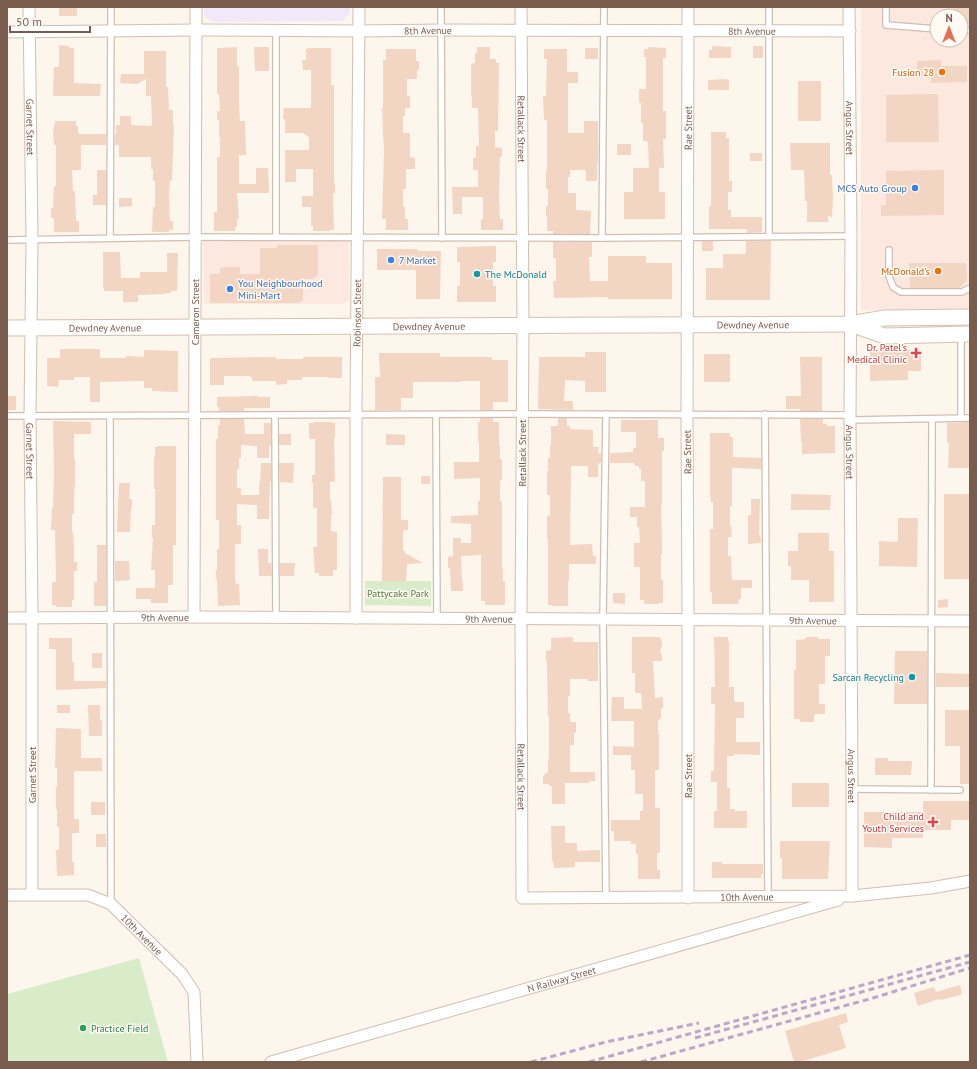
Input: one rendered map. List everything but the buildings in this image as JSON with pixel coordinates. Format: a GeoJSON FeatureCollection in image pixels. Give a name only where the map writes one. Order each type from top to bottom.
{"type":"FeatureCollection","features":[{"type":"Feature","properties":{"kind":"main road","name":"Dewdney Avenue"},"geometry":{"type":"LineString","coordinates":[[7,328],[850,324],[885,318],[970,317]]}},
{"type":"Feature","properties":{"kind":"main road","name":"Dewdney Avenue"},"geometry":{"type":"LineString","coordinates":[[850,324],[885,336],[966,334]]}},
{"type":"Feature","properties":{"kind":"street","name":"Garnet Street"},"geometry":{"type":"LineString","coordinates":[[29,7],[32,240],[30,416],[32,895]]}},
{"type":"Feature","properties":{"kind":"street","name":"Cameron Street"},"geometry":{"type":"LineString","coordinates":[[194,617],[196,7]]}},
{"type":"Feature","properties":{"kind":"street","name":"Robinson Street"},"geometry":{"type":"LineString","coordinates":[[356,618],[356,326],[359,7]]}},
{"type":"Feature","properties":{"kind":"street","name":"Retallack Street"},"geometry":{"type":"LineString","coordinates":[[521,7],[523,238],[521,619],[522,898]]}},
{"type":"Feature","properties":{"kind":"street","name":"Rae Street"},"geometry":{"type":"LineString","coordinates":[[688,7],[688,898]]}},
{"type":"Feature","properties":{"kind":"street","name":"Angus Street"},"geometry":{"type":"LineString","coordinates":[[849,7],[852,896]]}},
{"type":"Feature","properties":{"kind":"street","name":"8th Avenue"},"geometry":{"type":"LineString","coordinates":[[7,32],[196,30],[850,31]]}},
{"type":"Feature","properties":{"kind":"street","name":"9th Avenue"},"geometry":{"type":"LineString","coordinates":[[7,618],[194,617],[970,621]]}},
{"type":"Feature","properties":{"kind":"street","name":"10th Avenue"},"geometry":{"type":"LineString","coordinates":[[522,898],[852,896],[931,888],[970,881]]}},
{"type":"Feature","properties":{"kind":"street","name":"10th Avenue"},"geometry":{"type":"LineString","coordinates":[[7,895],[88,895],[111,904],[182,974],[194,992],[197,1062]]}},
{"type":"Feature","properties":{"kind":"street","name":"N Railway Street"},"geometry":{"type":"LineString","coordinates":[[271,1062],[852,896]]}},
{"type":"Feature","properties":{"kind":"lane"},"geometry":{"type":"LineString","coordinates":[[110,238],[111,7]]}},
{"type":"Feature","properties":{"kind":"lane"},"geometry":{"type":"LineString","coordinates":[[441,7],[442,238]]}},
{"type":"Feature","properties":{"kind":"lane"},"geometry":{"type":"LineString","coordinates":[[602,238],[604,7]]}},
{"type":"Feature","properties":{"kind":"lane"},"geometry":{"type":"LineString","coordinates":[[768,236],[769,7]]}},
{"type":"Feature","properties":{"kind":"lane"},"geometry":{"type":"LineString","coordinates":[[886,7],[886,25],[929,29]]}},
{"type":"Feature","properties":{"kind":"lane"},"geometry":{"type":"LineString","coordinates":[[276,31],[276,237]]}},
{"type":"Feature","properties":{"kind":"lane"},"geometry":{"type":"LineString","coordinates":[[7,240],[195,237],[602,238],[850,236]]}},
{"type":"Feature","properties":{"kind":"lane"},"geometry":{"type":"LineString","coordinates":[[889,250],[889,276],[893,287],[901,292],[962,292],[970,288]]}},
{"type":"Feature","properties":{"kind":"lane"},"geometry":{"type":"LineString","coordinates":[[962,418],[966,334]]}},
{"type":"Feature","properties":{"kind":"lane"},"geometry":{"type":"LineString","coordinates":[[7,416],[195,414],[766,414],[932,419],[970,418]]}},
{"type":"Feature","properties":{"kind":"lane"},"geometry":{"type":"LineString","coordinates":[[606,414],[603,619],[606,898]]}},
{"type":"Feature","properties":{"kind":"lane"},"geometry":{"type":"LineString","coordinates":[[766,414],[768,897]]}},
{"type":"Feature","properties":{"kind":"lane"},"geometry":{"type":"LineString","coordinates":[[275,415],[276,618]]}},
{"type":"Feature","properties":{"kind":"lane"},"geometry":{"type":"LineString","coordinates":[[436,415],[437,618]]}},
{"type":"Feature","properties":{"kind":"lane"},"geometry":{"type":"LineString","coordinates":[[110,416],[111,904]]}},
{"type":"Feature","properties":{"kind":"lane"},"geometry":{"type":"LineString","coordinates":[[931,790],[932,419]]}},
{"type":"Feature","properties":{"kind":"lane"},"geometry":{"type":"LineString","coordinates":[[852,789],[960,790]]}},
{"type":"Feature","properties":{"kind":"shaded area"},"geometry":{"type":"Polygon","coordinates":[[[204,7],[350,7],[350,13],[343,21],[212,22],[204,15],[204,7]]]}},
{"type":"Feature","properties":{"kind":"shaded area"},"geometry":{"type":"Polygon","coordinates":[[[861,7],[970,7],[970,309],[861,310],[861,7]]]}},
{"type":"Feature","properties":{"kind":"shaded area"},"geometry":{"type":"Polygon","coordinates":[[[203,241],[349,241],[349,300],[343,304],[204,304],[203,241]]]}},
{"type":"Feature","properties":{"kind":"green space","name":"Pattycake Park"},"geometry":{"type":"Polygon","coordinates":[[[365,581],[431,581],[431,606],[365,605],[365,581]]]}},
{"type":"Feature","properties":{"kind":"green space","name":"Practice Field"},"geometry":{"type":"Polygon","coordinates":[[[139,958],[168,1062],[7,1062],[7,994],[139,958]]]}},
{"type":"Feature","properties":{"kind":"railway"},"geometry":{"type":"LineString","coordinates":[[589,1062],[970,955]]}},
{"type":"Feature","properties":{"kind":"railway"},"geometry":{"type":"LineString","coordinates":[[695,1038],[970,962]]}},
{"type":"Feature","properties":{"kind":"railway"},"geometry":{"type":"LineString","coordinates":[[641,1062],[873,998],[970,968]]}},
{"type":"Feature","properties":{"kind":"railway"},"geometry":{"type":"LineString","coordinates":[[531,1062],[606,1042],[699,1023]]}},
{"type":"Feature","properties":{"kind":"place","name":"Fusion 28"},"geometry":{"type":"Point","coordinates":[942,72]}},
{"type":"Feature","properties":{"kind":"place","name":"MCS Auto Group"},"geometry":{"type":"Point","coordinates":[915,188]}},
{"type":"Feature","properties":{"kind":"place","name":"7 Market"},"geometry":{"type":"Point","coordinates":[391,260]}},
{"type":"Feature","properties":{"kind":"place","name":"McDonald's"},"geometry":{"type":"Point","coordinates":[938,271]}},
{"type":"Feature","properties":{"kind":"place","name":"The McDonald"},"geometry":{"type":"Point","coordinates":[477,274]}},
{"type":"Feature","properties":{"kind":"place","name":"You Neighbourhood Mini-Mart"},"geometry":{"type":"Point","coordinates":[230,289]}},
{"type":"Feature","properties":{"kind":"place","name":"Dr. Patel's Medical Clinic"},"geometry":{"type":"Point","coordinates":[916,353]}},
{"type":"Feature","properties":{"kind":"place","name":"Sarcan Recycling"},"geometry":{"type":"Point","coordinates":[912,677]}},
{"type":"Feature","properties":{"kind":"place","name":"Child and Youth Services"},"geometry":{"type":"Point","coordinates":[933,822]}},
{"type":"Feature","properties":{"kind":"place","name":"Practice Field"},"geometry":{"type":"Point","coordinates":[83,1028]}}]}
